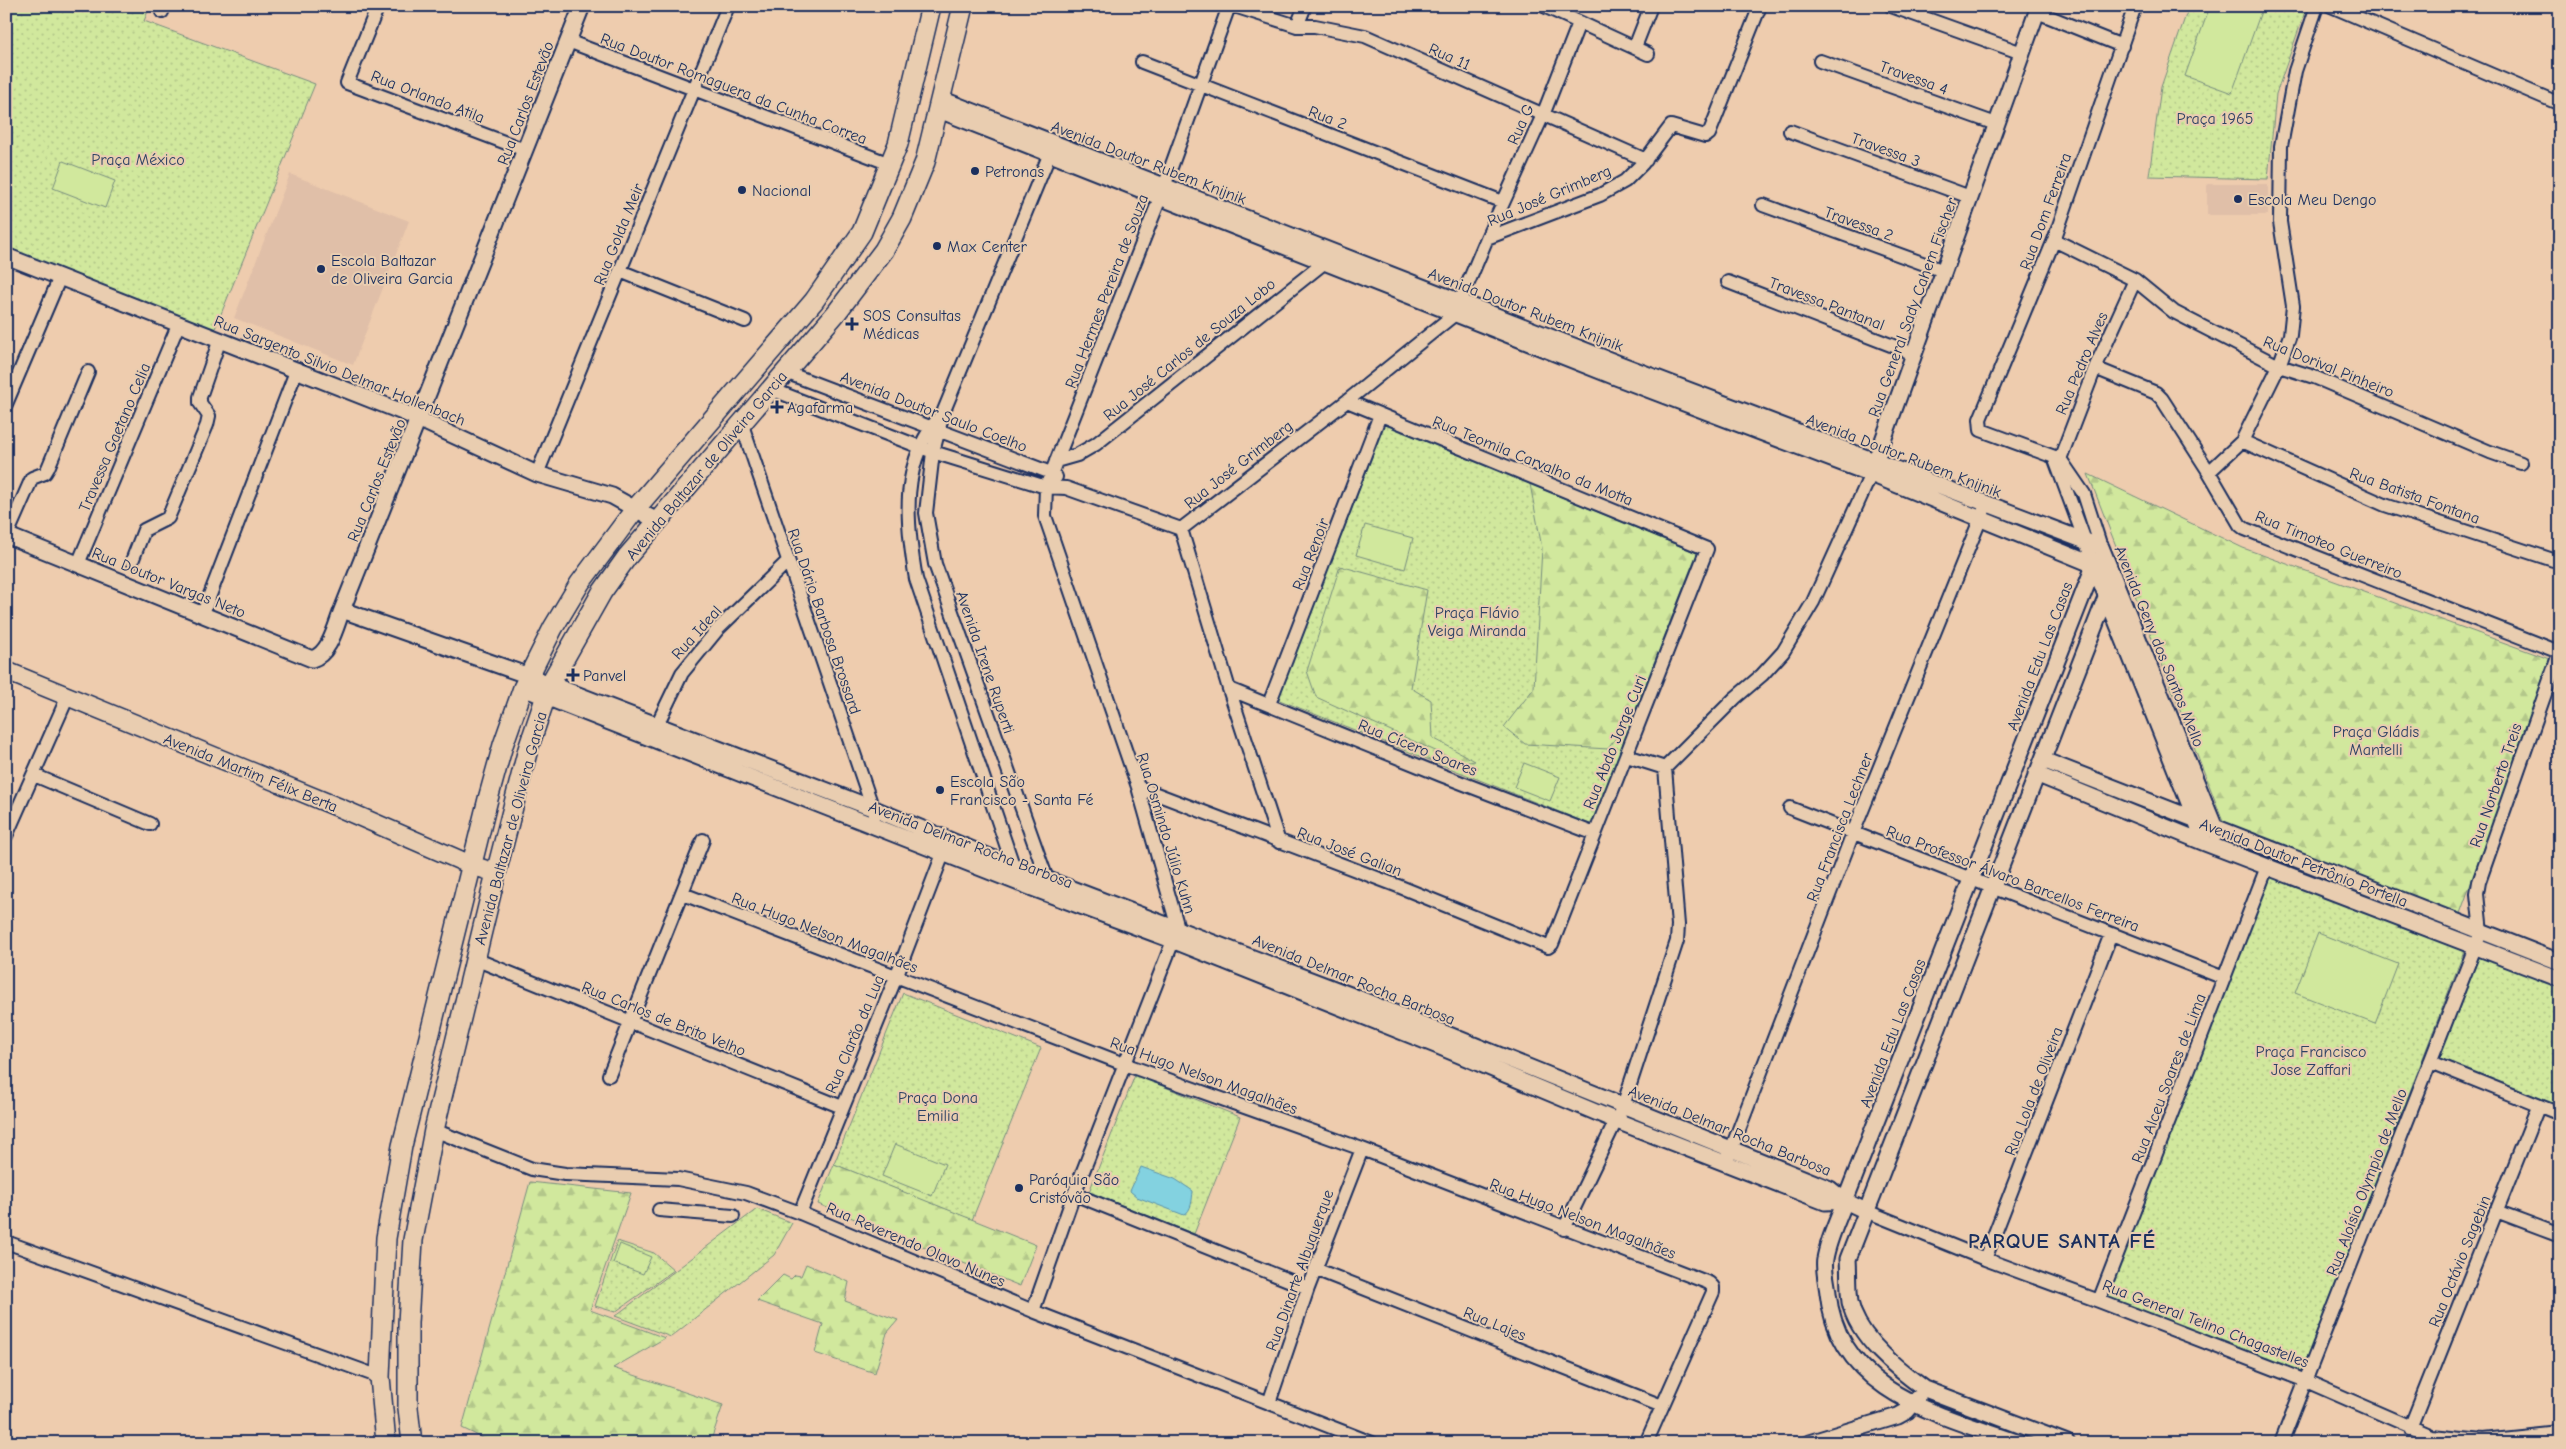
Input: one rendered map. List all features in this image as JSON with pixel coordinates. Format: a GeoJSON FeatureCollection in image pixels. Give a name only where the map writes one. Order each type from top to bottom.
{"type":"FeatureCollection","features":[{"type":"Feature","properties":{"kind":"main road","name":"Avenida Baltazar de Oliveira Garcia"},"geometry":{"type":"LineString","coordinates":[[386,1443],[380,1376],[386,1238],[402,1146],[471,865],[503,745],[526,682],[580,583],[636,508],[814,301],[862,232],[898,144],[931,6]]}},
{"type":"Feature","properties":{"kind":"main road","name":"Avenida Baltazar de Oliveira Garcia"},"geometry":{"type":"LineString","coordinates":[[412,1443],[408,1408],[408,1323],[413,1240],[434,1130],[496,873],[528,749],[548,690],[602,592],[657,521],[838,312],[884,250],[915,189],[926,162],[963,6]]}},
{"type":"Feature","properties":{"kind":"main road","name":"Avenida Martim Félix Berta"},"geometry":{"type":"LineString","coordinates":[[6,670],[340,808],[471,865],[496,873]]}},
{"type":"Feature","properties":{"kind":"street","name":"Rua Orlando Atila"},"geometry":{"type":"LineString","coordinates":[[378,6],[347,83],[525,150]]}},
{"type":"Feature","properties":{"kind":"street","name":"Rua Carlos Estevão"},"geometry":{"type":"LineString","coordinates":[[319,657],[326,649],[342,610],[582,6]]}},
{"type":"Feature","properties":{"kind":"street","name":"Rua Golda Meir"},"geometry":{"type":"LineString","coordinates":[[537,474],[728,6]]}},
{"type":"Feature","properties":{"kind":"street","name":"Rua Hermes Pereira de Souza"},"geometry":{"type":"LineString","coordinates":[[1053,467],[1162,192],[1229,6]]}},
{"type":"Feature","properties":{"kind":"street","name":"Rua 11"},"geometry":{"type":"LineString","coordinates":[[1234,6],[1297,26],[1316,26],[1365,36],[1646,160]]}},
{"type":"Feature","properties":{"kind":"street"},"geometry":{"type":"LineString","coordinates":[[1297,26],[1305,6]]}},
{"type":"Feature","properties":{"kind":"street"},"geometry":{"type":"LineString","coordinates":[[1635,47],[1651,6]]}},
{"type":"Feature","properties":{"kind":"street","name":"Rua José Grimberg"},"geometry":{"type":"LineString","coordinates":[[1181,529],[1347,401],[1458,308],[1488,238],[1600,195],[1625,181],[1646,160],[1671,126],[1705,136],[1712,131],[1760,6]]}},
{"type":"Feature","properties":{"kind":"street"},"geometry":{"type":"LineString","coordinates":[[1891,6],[2022,53]]}},
{"type":"Feature","properties":{"kind":"street","name":"Rua Dom Ferreira"},"geometry":{"type":"LineString","coordinates":[[2057,458],[1981,430],[1979,425],[2054,240],[2135,6]]}},
{"type":"Feature","properties":{"kind":"street"},"geometry":{"type":"LineString","coordinates":[[2209,472],[2242,441],[2279,366],[2290,335],[2293,306],[2280,222],[2281,146],[2295,71],[2317,6]]}},
{"type":"Feature","properties":{"kind":"street"},"geometry":{"type":"LineString","coordinates":[[2331,6],[2560,104]]}},
{"type":"Feature","properties":{"kind":"street"},"geometry":{"type":"LineString","coordinates":[[1552,8],[1579,23],[1648,54]]}},
{"type":"Feature","properties":{"kind":"street"},"geometry":{"type":"LineString","coordinates":[[2038,9],[2122,46]]}},
{"type":"Feature","properties":{"kind":"street","name":"Rua General Sady Cahem Fischer"},"geometry":{"type":"LineString","coordinates":[[1666,768],[1735,698],[1762,675],[1783,652],[1813,602],[1873,468],[2038,9]]}},
{"type":"Feature","properties":{"kind":"street","name":"Rua G"},"geometry":{"type":"LineString","coordinates":[[1488,238],[1543,115],[1579,23]]}},
{"type":"Feature","properties":{"kind":"street","name":"Rua Doutor Romaguera da Cunha Correa"},"geometry":{"type":"LineString","coordinates":[[568,41],[693,91],[890,164]]}},
{"type":"Feature","properties":{"kind":"street","name":"Travessa 4"},"geometry":{"type":"LineString","coordinates":[[1820,61],[1996,124]]}},
{"type":"Feature","properties":{"kind":"street","name":"Rua 2"},"geometry":{"type":"LineString","coordinates":[[1142,62],[1503,202]]}},
{"type":"Feature","properties":{"kind":"street","name":"Avenida Doutor Rubem Knijnik"},"geometry":{"type":"LineString","coordinates":[[940,104],[1615,370],[1983,511],[2094,545]]}},
{"type":"Feature","properties":{"kind":"street","name":"Travessa 3"},"geometry":{"type":"LineString","coordinates":[[1790,131],[1970,197]]}},
{"type":"Feature","properties":{"kind":"street"},"geometry":{"type":"LineString","coordinates":[[1020,883],[916,579],[907,520],[908,499],[920,447],[935,430],[943,413],[1052,149]]}},
{"type":"Feature","properties":{"kind":"street","name":"Travessa 2"},"geometry":{"type":"LineString","coordinates":[[1763,204],[1944,271]]}},
{"type":"Feature","properties":{"kind":"street","name":"Rua Dorival Pinheiro"},"geometry":{"type":"LineString","coordinates":[[2054,240],[2135,280],[2174,312],[2279,366],[2314,377],[2490,452],[2522,463]]}},
{"type":"Feature","properties":{"kind":"street","name":"Rua Sargento Silvio Delmar Hollenbach"},"geometry":{"type":"LineString","coordinates":[[6,256],[298,369],[419,419],[537,474],[612,496],[657,521]]}},
{"type":"Feature","properties":{"kind":"street","name":"Rua José Carlos de Souza Lobo"},"geometry":{"type":"LineString","coordinates":[[1053,467],[1096,444],[1330,257]]}},
{"type":"Feature","properties":{"kind":"street"},"geometry":{"type":"LineString","coordinates":[[620,271],[745,321]]}},
{"type":"Feature","properties":{"kind":"street"},"geometry":{"type":"LineString","coordinates":[[6,404],[60,277]]}},
{"type":"Feature","properties":{"kind":"street","name":"Rua Pedro Alves"},"geometry":{"type":"LineString","coordinates":[[2057,458],[2135,280]]}},
{"type":"Feature","properties":{"kind":"street","name":"Travessa Pantanal"},"geometry":{"type":"LineString","coordinates":[[1728,282],[1914,354]]}},
{"type":"Feature","properties":{"kind":"street","name":"Travessa Gaetano Celia"},"geometry":{"type":"LineString","coordinates":[[78,564],[179,323]]}},
{"type":"Feature","properties":{"kind":"street"},"geometry":{"type":"LineString","coordinates":[[132,561],[144,530],[168,518],[207,425],[209,416],[200,403],[200,397],[220,340]]}},
{"type":"Feature","properties":{"kind":"street","name":"Rua Timoteo Guerreiro"},"geometry":{"type":"LineString","coordinates":[[2095,368],[2156,393],[2209,472],[2240,525],[2245,529],[2560,652]]}},
{"type":"Feature","properties":{"kind":"street"},"geometry":{"type":"LineString","coordinates":[[203,614],[298,369]]}},
{"type":"Feature","properties":{"kind":"street"},"geometry":{"type":"LineString","coordinates":[[7,535],[32,478],[45,473],[48,468],[88,372]]}},
{"type":"Feature","properties":{"kind":"street","name":"Avenida Doutor Saulo Coelho"},"geometry":{"type":"LineString","coordinates":[[786,372],[935,430],[1053,467],[1066,488]]}},
{"type":"Feature","properties":{"kind":"street","name":"Avenida Doutor Saulo Coelho"},"geometry":{"type":"LineString","coordinates":[[771,389],[933,452],[1046,487],[1066,488],[1181,529]]}},
{"type":"Feature","properties":{"kind":"street","name":"Rua Teomila Carvalho da Motta"},"geometry":{"type":"LineString","coordinates":[[1347,401],[1707,549]]}},
{"type":"Feature","properties":{"kind":"street","name":"Rua Renoir"},"geometry":{"type":"LineString","coordinates":[[1269,704],[1380,415]]}},
{"type":"Feature","properties":{"kind":"street","name":"Rua Dário Barbosa Brossard"},"geometry":{"type":"LineString","coordinates":[[741,422],[787,562],[872,808],[881,828]]}},
{"type":"Feature","properties":{"kind":"street","name":"Avenida Irene Ruperti"},"geometry":{"type":"LineString","coordinates":[[935,430],[926,513],[935,564],[1045,878],[1054,896]]}},
{"type":"Feature","properties":{"kind":"street","name":"Rua Batista Fontana"},"geometry":{"type":"LineString","coordinates":[[2242,441],[2384,505],[2553,560]]}},
{"type":"Feature","properties":{"kind":"street","name":"Avenida Geny dos Santos Mello"},"geometry":{"type":"LineString","coordinates":[[2057,458],[2084,494],[2094,545],[2113,578],[2223,850]]}},
{"type":"Feature","properties":{"kind":"street","name":"Rua Osmindo Júlio Kuhn"},"geometry":{"type":"LineString","coordinates":[[1053,467],[1046,487],[1045,516],[1138,787],[1175,934]]}},
{"type":"Feature","properties":{"kind":"street","name":"Avenida Doutor Rubem Knijnik"},"geometry":{"type":"LineString","coordinates":[[1983,511],[2094,565]]}},
{"type":"Feature","properties":{"kind":"street","name":"Rua Francisca Lechner"},"geometry":{"type":"LineString","coordinates":[[1728,1156],[1853,833],[1983,511]]}},
{"type":"Feature","properties":{"kind":"street"},"geometry":{"type":"LineString","coordinates":[[1181,529],[1229,689],[1279,842]]}},
{"type":"Feature","properties":{"kind":"street","name":"Rua Doutor Vargas Neto"},"geometry":{"type":"LineString","coordinates":[[7,535],[312,659],[319,657]]}},
{"type":"Feature","properties":{"kind":"street","name":"Avenida Edu Las Casas"},"geometry":{"type":"LineString","coordinates":[[2019,1443],[1914,1406],[1891,1392],[1867,1372],[1852,1355],[1830,1316],[1824,1260],[2094,565],[2094,545]]}},
{"type":"Feature","properties":{"kind":"street","name":"Rua Abdo Jorge Curi"},"geometry":{"type":"LineString","coordinates":[[1550,946],[1627,756],[1707,549]]}},
{"type":"Feature","properties":{"kind":"street","name":"Rua Ideal"},"geometry":{"type":"LineString","coordinates":[[654,732],[682,673],[718,629],[787,562]]}},
{"type":"Feature","properties":{"kind":"street","name":"Avenida Geny dos Santos Mello"},"geometry":{"type":"LineString","coordinates":[[2094,565],[2205,843]]}},
{"type":"Feature","properties":{"kind":"street"},"geometry":{"type":"LineString","coordinates":[[2067,1443],[1925,1389],[1906,1376],[1874,1346],[1850,1303],[1848,1259],[2113,578]]}},
{"type":"Feature","properties":{"kind":"street","name":"Avenida Delmar Rocha Barbosa"},"geometry":{"type":"LineString","coordinates":[[342,610],[654,732],[881,828],[946,845],[1045,878],[1617,1121],[1830,1189],[1845,1202]]}},
{"type":"Feature","properties":{"kind":"street"},"geometry":{"type":"LineString","coordinates":[[932,628],[955,621]]}},
{"type":"Feature","properties":{"kind":"street","name":"Rua Norberto Treis"},"geometry":{"type":"LineString","coordinates":[[2481,932],[2477,894],[2479,882],[2560,652]]}},
{"type":"Feature","properties":{"kind":"street","name":"Rua Cícero Soares"},"geometry":{"type":"LineString","coordinates":[[1229,689],[1441,775],[1595,834]]}},
{"type":"Feature","properties":{"kind":"street"},"geometry":{"type":"LineString","coordinates":[[6,836],[68,696]]}},
{"type":"Feature","properties":{"kind":"street","name":"Avenida Delmar Rocha Barbosa"},"geometry":{"type":"LineString","coordinates":[[654,732],[872,808],[1020,883],[1054,896],[1175,934],[1623,1106],[1728,1156]]}},
{"type":"Feature","properties":{"kind":"street"},"geometry":{"type":"LineString","coordinates":[[1564,1229],[1623,1106],[1677,940],[1678,925],[1666,768],[1627,756]]}},
{"type":"Feature","properties":{"kind":"street","name":"Avenida Doutor Petrônio Portella"},"geometry":{"type":"LineString","coordinates":[[2040,766],[2198,822],[2560,962]]}},
{"type":"Feature","properties":{"kind":"street","name":"Avenida Doutor Petrônio Portella"},"geometry":{"type":"LineString","coordinates":[[2040,766],[2205,843],[2474,948],[2560,979]]}},
{"type":"Feature","properties":{"kind":"street"},"geometry":{"type":"LineString","coordinates":[[985,779],[1007,770]]}},
{"type":"Feature","properties":{"kind":"street"},"geometry":{"type":"LineString","coordinates":[[34,774],[150,824]]}},
{"type":"Feature","properties":{"kind":"street","name":"Rua José Galian"},"geometry":{"type":"LineString","coordinates":[[1138,787],[1550,946]]}},
{"type":"Feature","properties":{"kind":"street","name":"Rua Professor Álvaro Barcellos Ferreira"},"geometry":{"type":"LineString","coordinates":[[1790,808],[2224,978]]}},
{"type":"Feature","properties":{"kind":"street"},"geometry":{"type":"LineString","coordinates":[[609,1075],[703,840]]}},
{"type":"Feature","properties":{"kind":"street","name":"Rua Clarão da Lua"},"geometry":{"type":"LineString","coordinates":[[800,1213],[896,977],[946,845]]}},
{"type":"Feature","properties":{"kind":"street","name":"Rua Alceu Soares de Lima"},"geometry":{"type":"LineString","coordinates":[[2099,1300],[2267,867]]}},
{"type":"Feature","properties":{"kind":"street","name":"Rua Hugo Nelson Magalhães"},"geometry":{"type":"LineString","coordinates":[[683,894],[1124,1064],[1362,1149],[1564,1229],[1709,1283],[1713,1287],[1713,1292],[1662,1406]]}},
{"type":"Feature","properties":{"kind":"street","name":"Rua Aloísio Olympio de Mello"},"geometry":{"type":"LineString","coordinates":[[2281,1443],[2481,932]]}},
{"type":"Feature","properties":{"kind":"street"},"geometry":{"type":"LineString","coordinates":[[1033,1311],[1074,1194],[1175,934]]}},
{"type":"Feature","properties":{"kind":"street","name":"Rua Lola de Oliveira"},"geometry":{"type":"LineString","coordinates":[[1985,1259],[2111,934]]}},
{"type":"Feature","properties":{"kind":"street","name":"Rua Carlos de Brito Velho"},"geometry":{"type":"LineString","coordinates":[[475,959],[842,1107]]}},
{"type":"Feature","properties":{"kind":"street"},"geometry":{"type":"LineString","coordinates":[[2430,1062],[2538,1107],[2560,1114]]}},
{"type":"Feature","properties":{"kind":"street","name":"Rua Octávio Sagebin"},"geometry":{"type":"LineString","coordinates":[[2410,1428],[2538,1107]]}},
{"type":"Feature","properties":{"kind":"street","name":"Rua Reverendo Olavo Nunes"},"geometry":{"type":"LineString","coordinates":[[434,1130],[532,1169],[565,1174],[678,1179],[746,1193],[800,1213],[1033,1311],[1372,1443]]}},
{"type":"Feature","properties":{"kind":"street","name":"Rua Dinarte Albuquerque"},"geometry":{"type":"LineString","coordinates":[[1269,1403],[1308,1288],[1362,1149]]}},
{"type":"Feature","properties":{"kind":"street"},"geometry":{"type":"LineString","coordinates":[[1074,1194],[1308,1288]]}},
{"type":"Feature","properties":{"kind":"street","name":"Rua General Telino Chagastelles"},"geometry":{"type":"LineString","coordinates":[[1845,1202],[1985,1259],[2099,1300],[2306,1381],[2432,1436],[2483,1441],[2560,1433]]}},
{"type":"Feature","properties":{"kind":"street"},"geometry":{"type":"LineString","coordinates":[[659,1210],[733,1216]]}},
{"type":"Feature","properties":{"kind":"street"},"geometry":{"type":"LineString","coordinates":[[2496,1211],[2560,1235]]}},
{"type":"Feature","properties":{"kind":"street"},"geometry":{"type":"LineString","coordinates":[[6,1242],[380,1376]]}},
{"type":"Feature","properties":{"kind":"street","name":"Rua Lajes"},"geometry":{"type":"LineString","coordinates":[[1315,1269],[1662,1406]]}},
{"type":"Feature","properties":{"kind":"street"},"geometry":{"type":"LineString","coordinates":[[1809,1443],[1898,1416],[1914,1406],[1925,1389]]}},
{"type":"Feature","properties":{"kind":"street"},"geometry":{"type":"LineString","coordinates":[[1646,1443],[1662,1406]]}},
{"type":"Feature","properties":{"kind":"shaded area","name":"Escola Baltazar de Oliveira Garcia"},"geometry":{"type":"Polygon","coordinates":[[[290,174],[409,221],[353,365],[234,318],[290,174]]]}},
{"type":"Feature","properties":{"kind":"shaded area","name":"Escola Meu Dengo"},"geometry":{"type":"Polygon","coordinates":[[[2207,184],[2268,184],[2268,215],[2207,215],[2207,184]]]}},
{"type":"Feature","properties":{"kind":"green space","name":"Praça México"},"geometry":{"type":"Polygon","coordinates":[[[6,6],[150,6],[144,21],[315,84],[214,331],[6,248],[6,6]]]}},
{"type":"Feature","properties":{"kind":"green space","name":"Praça 1965"},"geometry":{"type":"Polygon","coordinates":[[[2189,6],[2307,6],[2276,94],[2268,179],[2149,176],[2161,87],[2189,6]]]}},
{"type":"Feature","properties":{"kind":"green space"},"geometry":{"type":"Polygon","coordinates":[[[2210,6],[2263,6],[2232,93],[2185,76],[2210,6]]]}},
{"type":"Feature","properties":{"kind":"green space"},"geometry":{"type":"Polygon","coordinates":[[[63,161],[115,181],[105,208],[53,188],[63,161]]]}},
{"type":"Feature","properties":{"kind":"green space","name":"Praça Flávio Veiga Miranda"},"geometry":{"type":"Polygon","coordinates":[[[1385,424],[1697,553],[1592,825],[1277,699],[1385,424]]]}},
{"type":"Feature","properties":{"kind":"green space","name":"Praça Gládis Mantelli"},"geometry":{"type":"Polygon","coordinates":[[[2088,474],[2243,548],[2552,660],[2458,919],[2225,826],[2088,474]]]}},
{"type":"Feature","properties":{"kind":"green space"},"geometry":{"type":"Polygon","coordinates":[[[1530,484],[1697,553],[1636,709],[1608,749],[1525,744],[1504,727],[1534,688],[1542,548],[1530,484]]]}},
{"type":"Feature","properties":{"kind":"green space"},"geometry":{"type":"Polygon","coordinates":[[[1365,525],[1413,538],[1405,569],[1356,555],[1365,525]]]}},
{"type":"Feature","properties":{"kind":"green space"},"geometry":{"type":"Polygon","coordinates":[[[1340,566],[1427,590],[1411,688],[1431,700],[1433,738],[1475,761],[1462,763],[1316,697],[1307,671],[1340,566]]]}},
{"type":"Feature","properties":{"kind":"green space"},"geometry":{"type":"Polygon","coordinates":[[[1524,763],[1560,777],[1550,801],[1514,787],[1524,763]]]}},
{"type":"Feature","properties":{"kind":"green space","name":"Praça Francisco Jose Zaffari"},"geometry":{"type":"Polygon","coordinates":[[[2270,874],[2465,949],[2302,1372],[2107,1297],[2270,874]]]}},
{"type":"Feature","properties":{"kind":"green space"},"geometry":{"type":"Polygon","coordinates":[[[2318,933],[2398,964],[2375,1024],[2295,993],[2318,933]]]}},
{"type":"Feature","properties":{"kind":"green space"},"geometry":{"type":"Polygon","coordinates":[[[2480,954],[2560,986],[2560,1089],[2554,1105],[2439,1058],[2480,954]]]}},
{"type":"Feature","properties":{"kind":"green space","name":"Praça Dona Emilia"},"geometry":{"type":"Polygon","coordinates":[[[903,993],[1041,1048],[972,1220],[834,1164],[903,993]]]}},
{"type":"Feature","properties":{"kind":"green space"},"geometry":{"type":"Polygon","coordinates":[[[1135,1075],[1240,1117],[1194,1234],[1089,1192],[1135,1075]]]}},
{"type":"Feature","properties":{"kind":"green space"},"geometry":{"type":"Polygon","coordinates":[[[895,1144],[945,1164],[932,1196],[882,1176],[895,1144]]]}},
{"type":"Feature","properties":{"kind":"green space"},"geometry":{"type":"Polygon","coordinates":[[[834,1164],[1036,1245],[1020,1286],[818,1204],[834,1164]]]}},
{"type":"Feature","properties":{"kind":"green space"},"geometry":{"type":"Polygon","coordinates":[[[530,1182],[631,1193],[590,1310],[665,1338],[613,1368],[723,1405],[710,1443],[493,1443],[462,1428],[530,1182]]]}},
{"type":"Feature","properties":{"kind":"green space"},"geometry":{"type":"Polygon","coordinates":[[[757,1209],[792,1223],[774,1255],[671,1337],[615,1316],[757,1209]]]}},
{"type":"Feature","properties":{"kind":"green space"},"geometry":{"type":"Polygon","coordinates":[[[617,1241],[654,1253],[674,1270],[615,1312],[595,1306],[617,1241]]]}},
{"type":"Feature","properties":{"kind":"green space"},"geometry":{"type":"Polygon","coordinates":[[[620,1244],[651,1257],[643,1274],[613,1263],[620,1244]]]}},
{"type":"Feature","properties":{"kind":"green space"},"geometry":{"type":"Polygon","coordinates":[[[806,1264],[849,1282],[845,1301],[898,1320],[887,1333],[875,1373],[815,1353],[823,1324],[757,1301],[783,1275],[791,1279],[795,1275],[801,1276],[806,1264]]]}},
{"type":"Feature","properties":{"kind":"water"},"geometry":{"type":"Polygon","coordinates":[[[1141,1167],[1175,1179],[1193,1191],[1187,1213],[1184,1215],[1137,1197],[1130,1191],[1141,1167]]]}},
{"type":"Feature","properties":{"kind":"place","name":"Petronas"},"geometry":{"type":"Point","coordinates":[975,171]}},
{"type":"Feature","properties":{"kind":"place","name":"Nacional"},"geometry":{"type":"Point","coordinates":[742,190]}},
{"type":"Feature","properties":{"kind":"place","name":"Escola Meu Dengo"},"geometry":{"type":"Point","coordinates":[2238,199]}},
{"type":"Feature","properties":{"kind":"place","name":"Max Center"},"geometry":{"type":"Point","coordinates":[937,246]}},
{"type":"Feature","properties":{"kind":"place","name":"Escola Baltazar de Oliveira Garcia"},"geometry":{"type":"Point","coordinates":[321,269]}},
{"type":"Feature","properties":{"kind":"place","name":"SOS Consultas Médicas"},"geometry":{"type":"Point","coordinates":[852,324]}},
{"type":"Feature","properties":{"kind":"place","name":"Agafarma"},"geometry":{"type":"Point","coordinates":[777,407]}},
{"type":"Feature","properties":{"kind":"place","name":"Panvel"},"geometry":{"type":"Point","coordinates":[573,675]}},
{"type":"Feature","properties":{"kind":"place","name":"Escola São Francisco - Santa Fé"},"geometry":{"type":"Point","coordinates":[940,790]}},
{"type":"Feature","properties":{"kind":"place","name":"Paróquia São Cristóvão"},"geometry":{"type":"Point","coordinates":[1019,1188]}},
{"type":"Feature","properties":{"kind":"district","name":"PARQUE SANTA FÉ"},"geometry":{"type":"Point","coordinates":[2062,1241]}}]}
